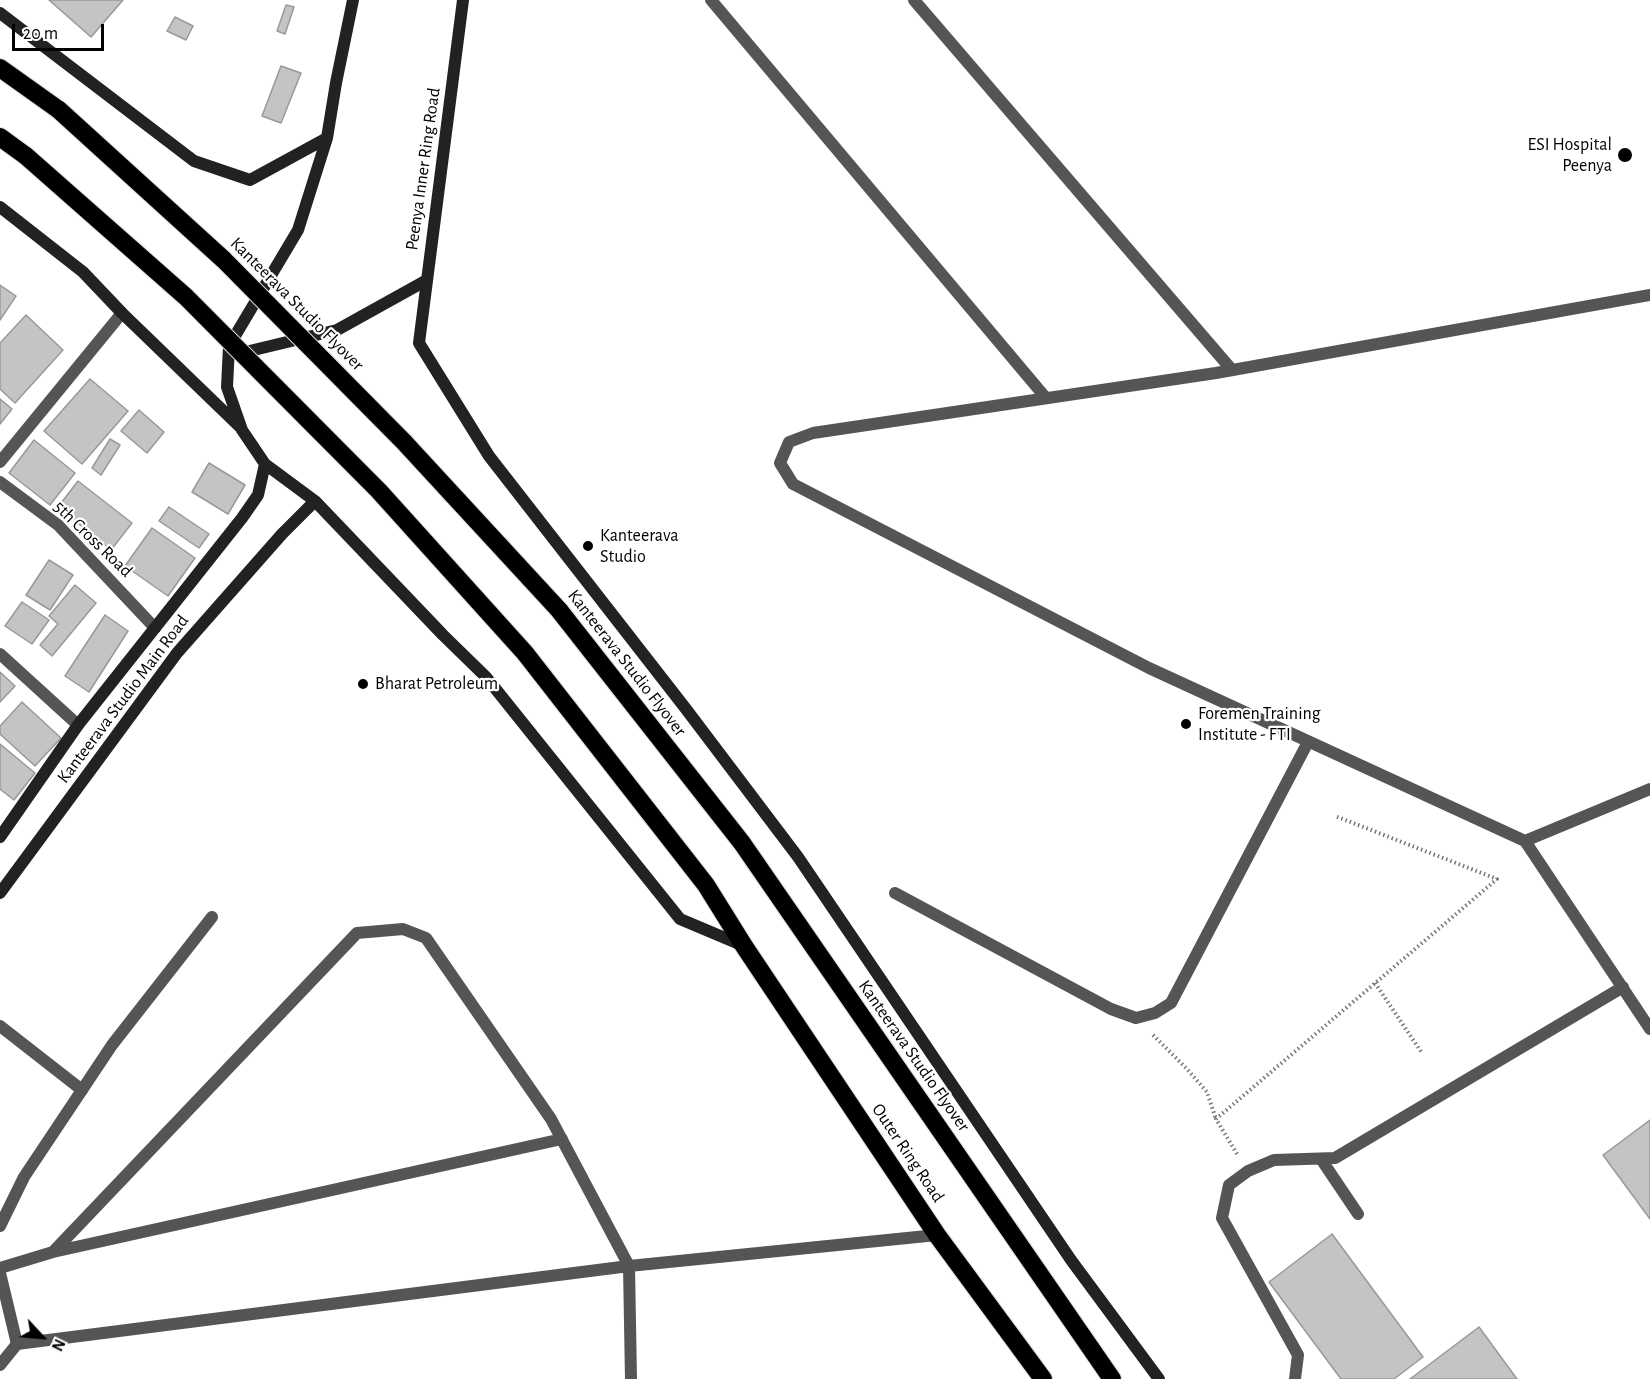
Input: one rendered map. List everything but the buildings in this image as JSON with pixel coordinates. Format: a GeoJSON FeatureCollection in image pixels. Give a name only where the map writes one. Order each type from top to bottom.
{"type":"FeatureCollection","features":[{"type":"Feature","properties":{"kind":"highway","name":"Kanteerava Studio Flyover"},"geometry":{"type":"LineString","coordinates":[[0,68],[59,110],[224,260],[404,442],[559,610],[742,843],[1112,1379]]}},
{"type":"Feature","properties":{"kind":"highway"},"geometry":{"type":"LineString","coordinates":[[0,137],[26,156],[186,297],[379,491],[525,653],[706,885],[744,946]]}},
{"type":"Feature","properties":{"kind":"highway","name":"Outer Ring Road"},"geometry":{"type":"LineString","coordinates":[[744,946],[937,1235],[1043,1379]]}},
{"type":"Feature","properties":{"kind":"main road"},"geometry":{"type":"LineString","coordinates":[[242,430],[227,387],[229,346],[298,230],[327,138],[353,0]]}},
{"type":"Feature","properties":{"kind":"main road","name":"Peenya Inner Ring Road"},"geometry":{"type":"LineString","coordinates":[[463,0],[419,343],[489,456],[798,857],[1071,1260],[1159,1379]]}},
{"type":"Feature","properties":{"kind":"main road"},"geometry":{"type":"LineString","coordinates":[[0,13],[194,161],[250,180],[327,138]]}},
{"type":"Feature","properties":{"kind":"main road"},"geometry":{"type":"LineString","coordinates":[[0,207],[83,272],[122,314],[242,430],[265,464],[315,501],[486,677],[680,919],[744,946]]}},
{"type":"Feature","properties":{"kind":"main road"},"geometry":{"type":"LineString","coordinates":[[229,356],[337,330],[427,280]]}},
{"type":"Feature","properties":{"kind":"main road"},"geometry":{"type":"LineString","coordinates":[[2,830],[78,726],[215,554],[258,495],[265,464]]}},
{"type":"Feature","properties":{"kind":"main road","name":"Kanteerava Studio Main Road"},"geometry":{"type":"LineString","coordinates":[[0,893],[177,653],[282,534],[315,501]]}},
{"type":"Feature","properties":{"kind":"street"},"geometry":{"type":"LineString","coordinates":[[711,0],[1046,398]]}},
{"type":"Feature","properties":{"kind":"street"},"geometry":{"type":"LineString","coordinates":[[914,0],[1232,370]]}},
{"type":"Feature","properties":{"kind":"street"},"geometry":{"type":"LineString","coordinates":[[1650,295],[1232,370],[813,432],[789,442],[780,463],[793,484],[1149,668],[1525,841],[1650,1029]]}},
{"type":"Feature","properties":{"kind":"street"},"geometry":{"type":"LineString","coordinates":[[0,462],[122,314]]}},
{"type":"Feature","properties":{"kind":"street","name":"5th Cross Road"},"geometry":{"type":"LineString","coordinates":[[0,482],[58,525],[155,627]]}},
{"type":"Feature","properties":{"kind":"street"},"geometry":{"type":"LineString","coordinates":[[0,654],[78,726]]}},
{"type":"Feature","properties":{"kind":"street"},"geometry":{"type":"LineString","coordinates":[[895,893],[1111,1009],[1136,1018],[1155,1013],[1171,1004],[1308,742]]}},
{"type":"Feature","properties":{"kind":"street"},"geometry":{"type":"LineString","coordinates":[[1525,841],[1650,789]]}},
{"type":"Feature","properties":{"kind":"street"},"geometry":{"type":"LineString","coordinates":[[0,1226],[24,1177],[112,1045],[212,917]]}},
{"type":"Feature","properties":{"kind":"street"},"geometry":{"type":"LineString","coordinates":[[53,1252],[357,933],[403,929],[426,938],[551,1119],[629,1266],[631,1379]]}},
{"type":"Feature","properties":{"kind":"street"},"geometry":{"type":"LineString","coordinates":[[1295,1379],[1298,1355],[1222,1218],[1229,1185],[1248,1171],[1274,1160],[1335,1158],[1623,987]]}},
{"type":"Feature","properties":{"kind":"street"},"geometry":{"type":"LineString","coordinates":[[0,1026],[82,1090]]}},
{"type":"Feature","properties":{"kind":"street"},"geometry":{"type":"LineString","coordinates":[[17,1344],[0,1271],[53,1252],[562,1139]]}},
{"type":"Feature","properties":{"kind":"street"},"geometry":{"type":"LineString","coordinates":[[1321,1159],[1358,1214]]}},
{"type":"Feature","properties":{"kind":"street"},"geometry":{"type":"LineString","coordinates":[[0,1365],[17,1344],[629,1266],[937,1235]]}},
{"type":"Feature","properties":{"kind":"path"},"geometry":{"type":"LineString","coordinates":[[1216,1119],[1497,879],[1335,816]]}},
{"type":"Feature","properties":{"kind":"path"},"geometry":{"type":"LineString","coordinates":[[1375,983],[1422,1053]]}},
{"type":"Feature","properties":{"kind":"path"},"geometry":{"type":"LineString","coordinates":[[1136,1018],[1207,1092],[1216,1119],[1248,1171]]}},
{"type":"Feature","properties":{"kind":"place","name":"ESI Hospital Peenya"},"geometry":{"type":"Point","coordinates":[1625,155]}},
{"type":"Feature","properties":{"kind":"place","name":"Kanteerava Studio"},"geometry":{"type":"Point","coordinates":[588,546]}},
{"type":"Feature","properties":{"kind":"place","name":"Bharat Petroleum"},"geometry":{"type":"Point","coordinates":[363,684]}},
{"type":"Feature","properties":{"kind":"place","name":"Foremen Training Institute - FTI"},"geometry":{"type":"Point","coordinates":[1186,724]}}]}
